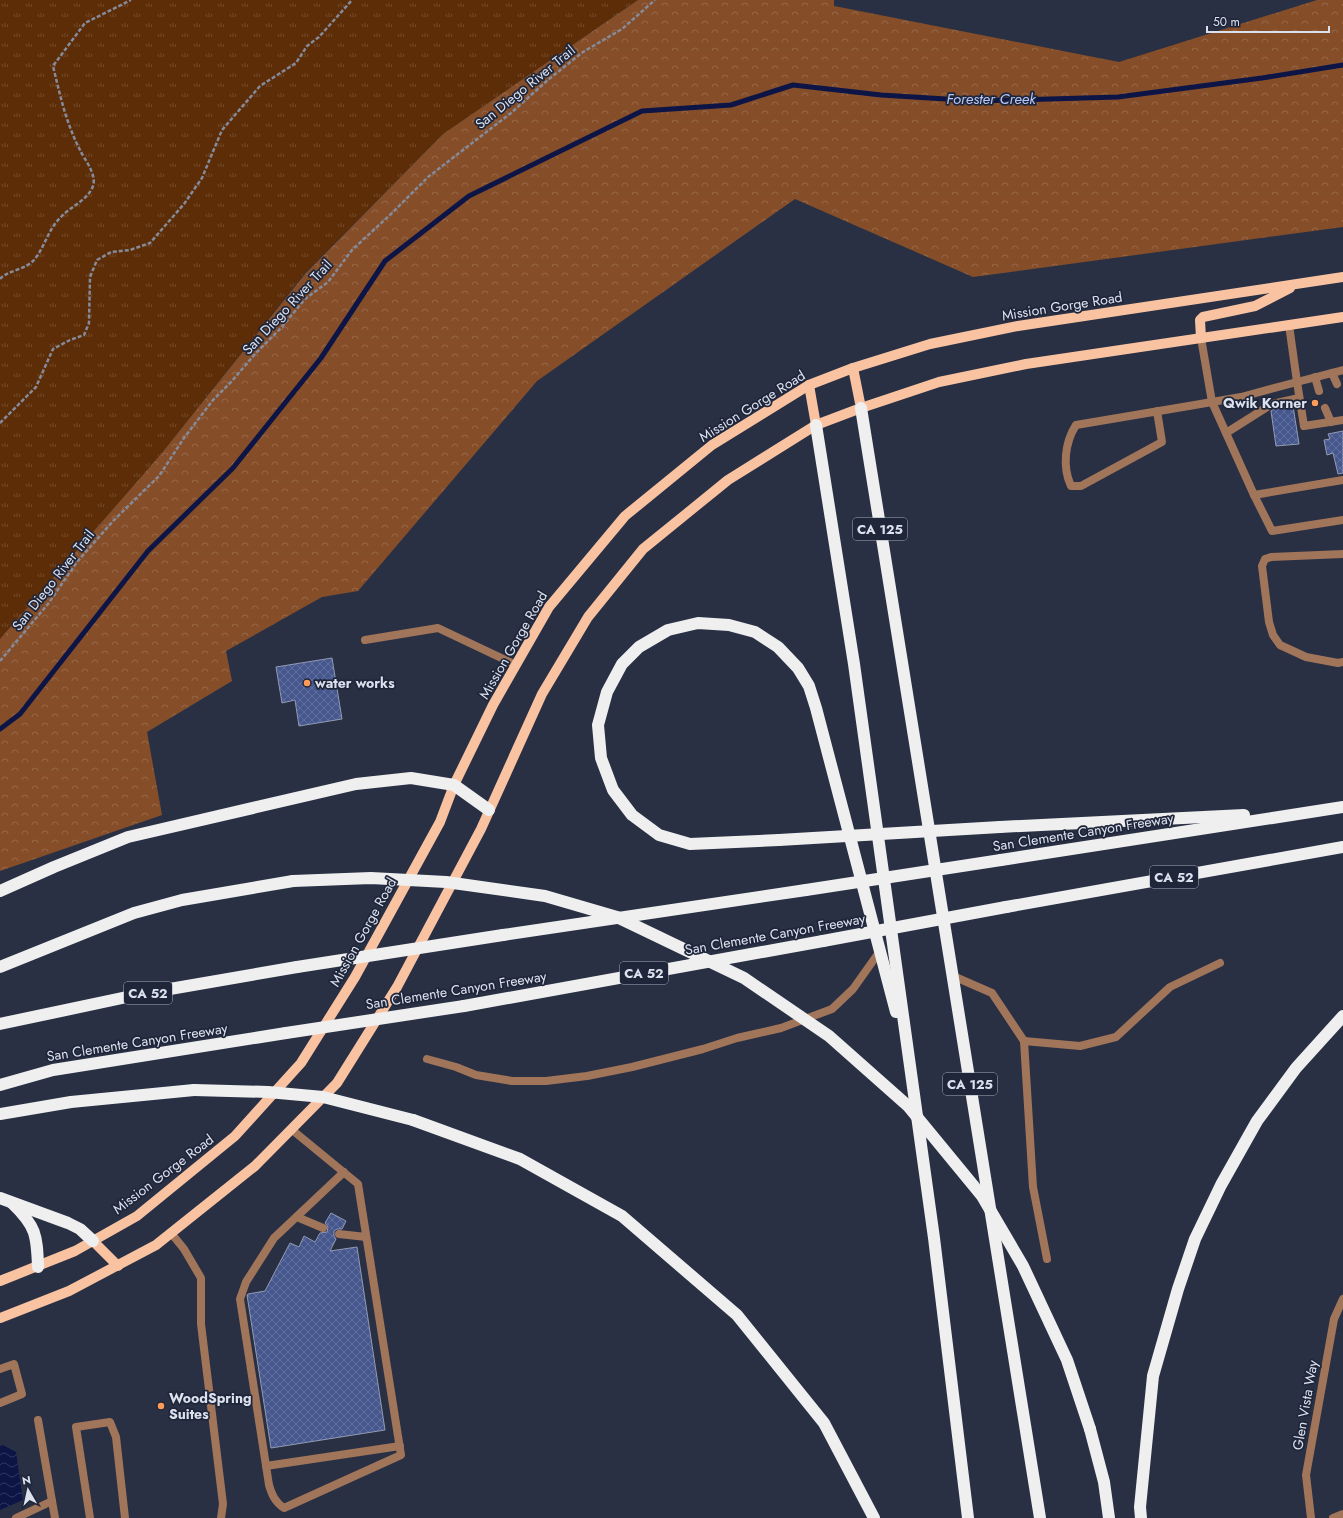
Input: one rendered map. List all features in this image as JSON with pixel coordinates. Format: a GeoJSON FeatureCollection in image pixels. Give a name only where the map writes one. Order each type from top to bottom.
{"type":"FeatureCollection","features":[{"type":"Feature","properties":{"kind":"highway","name":"CA 125"},"geometry":{"type":"LineString","coordinates":[[861,408],[1040,1518]]}},
{"type":"Feature","properties":{"kind":"highway","name":"CA 125"},"geometry":{"type":"LineString","coordinates":[[816,425],[854,664],[910,1065],[934,1238],[968,1518]]}},
{"type":"Feature","properties":{"kind":"highway"},"geometry":{"type":"LineString","coordinates":[[910,1065],[880,951],[816,708],[809,686],[798,668],[778,647],[755,632],[729,625],[698,623],[668,630],[639,647],[622,664],[606,692],[598,725],[601,758],[613,790],[632,815],[659,835],[690,844],[779,840],[1000,827],[1311,812]]}},
{"type":"Feature","properties":{"kind":"highway"},"geometry":{"type":"LineString","coordinates":[[0,891],[128,837],[356,784],[412,778],[454,785],[490,810]]}},
{"type":"Feature","properties":{"kind":"highway","name":"San Clemente Canyon Freeway"},"geometry":{"type":"LineString","coordinates":[[0,1024],[141,994],[297,967],[1343,807]]}},
{"type":"Feature","properties":{"kind":"highway","name":"San Clemente Canyon Freeway"},"geometry":{"type":"LineString","coordinates":[[0,1085],[53,1070],[464,1006],[1343,847]]}},
{"type":"Feature","properties":{"kind":"highway"},"geometry":{"type":"LineString","coordinates":[[0,967],[134,914],[182,900],[293,881],[371,878],[446,882],[546,896],[617,917],[744,978],[829,1036],[908,1106],[982,1196],[1023,1266],[1067,1360],[1090,1429],[1104,1482],[1109,1518]]}},
{"type":"Feature","properties":{"kind":"highway"},"geometry":{"type":"LineString","coordinates":[[1141,1518],[1140,1506],[1154,1376],[1178,1289],[1195,1239],[1221,1186],[1257,1120],[1296,1068],[1343,1016]]}},
{"type":"Feature","properties":{"kind":"highway"},"geometry":{"type":"LineString","coordinates":[[0,1114],[71,1102],[194,1090],[268,1092],[323,1097],[413,1120],[520,1159],[622,1216],[737,1316],[824,1423],[874,1518]]}},
{"type":"Feature","properties":{"kind":"highway"},"geometry":{"type":"LineString","coordinates":[[5,1200],[68,1223],[80,1229],[93,1241]]}},
{"type":"Feature","properties":{"kind":"highway"},"geometry":{"type":"LineString","coordinates":[[5,1200],[28,1220],[34,1231],[38,1248],[38,1267]]}},
{"type":"Feature","properties":{"kind":"main road","name":"Mission Gorge Road"},"geometry":{"type":"LineString","coordinates":[[0,1281],[64,1256],[137,1216],[235,1136],[301,1063],[355,977],[440,822],[454,785],[493,705],[549,607],[625,516],[712,446],[809,385],[854,368],[930,344],[1018,326],[1343,277]]}},
{"type":"Feature","properties":{"kind":"main road"},"geometry":{"type":"LineString","coordinates":[[1201,338],[1200,320],[1203,317],[1255,306],[1299,283]]}},
{"type":"Feature","properties":{"kind":"main road"},"geometry":{"type":"LineString","coordinates":[[0,1318],[69,1291],[156,1245],[254,1166],[337,1083],[391,998],[482,830],[542,694],[588,617],[644,548],[728,480],[816,425],[861,408],[947,380],[1026,364],[1343,317]]}},
{"type":"Feature","properties":{"kind":"main road","name":"CA 125"},"geometry":{"type":"LineString","coordinates":[[854,368],[861,408]]}},
{"type":"Feature","properties":{"kind":"main road","name":"CA 125"},"geometry":{"type":"LineString","coordinates":[[809,385],[816,425]]}},
{"type":"Feature","properties":{"kind":"main road"},"geometry":{"type":"LineString","coordinates":[[93,1241],[118,1266]]}},
{"type":"Feature","properties":{"kind":"street"},"geometry":{"type":"LineString","coordinates":[[1289,325],[1304,426],[1343,420]]}},
{"type":"Feature","properties":{"kind":"street"},"geometry":{"type":"LineString","coordinates":[[1201,338],[1212,402],[1272,531],[1343,520]]}},
{"type":"Feature","properties":{"kind":"street"},"geometry":{"type":"LineString","coordinates":[[1157,411],[1162,442],[1081,486],[1071,486],[1066,472],[1066,454],[1071,433],[1076,425],[1157,411],[1241,397],[1343,370]]}},
{"type":"Feature","properties":{"kind":"street"},"geometry":{"type":"LineString","coordinates":[[1332,373],[1336,384]]}},
{"type":"Feature","properties":{"kind":"street"},"geometry":{"type":"LineString","coordinates":[[1315,378],[1320,391]]}},
{"type":"Feature","properties":{"kind":"street"},"geometry":{"type":"LineString","coordinates":[[1226,433],[1272,404],[1299,398]]}},
{"type":"Feature","properties":{"kind":"street"},"geometry":{"type":"LineString","coordinates":[[1325,408],[1331,422]]}},
{"type":"Feature","properties":{"kind":"street"},"geometry":{"type":"LineString","coordinates":[[1254,495],[1343,480]]}},
{"type":"Feature","properties":{"kind":"street"},"geometry":{"type":"LineString","coordinates":[[1343,554],[1270,556],[1265,559],[1262,566],[1269,622],[1273,635],[1280,645],[1306,657],[1338,663],[1343,662]]}},
{"type":"Feature","properties":{"kind":"street"},"geometry":{"type":"LineString","coordinates":[[365,640],[438,628],[516,664]]}},
{"type":"Feature","properties":{"kind":"street"},"geometry":{"type":"LineString","coordinates":[[427,1059],[456,1067],[476,1075],[512,1081],[546,1081],[587,1076],[632,1067],[703,1049],[737,1038],[781,1028],[832,1009],[853,989],[880,951]]}},
{"type":"Feature","properties":{"kind":"street"},"geometry":{"type":"LineString","coordinates":[[1024,1041],[1080,1046],[1116,1037],[1170,987],[1220,964]]}},
{"type":"Feature","properties":{"kind":"street"},"geometry":{"type":"LineString","coordinates":[[953,976],[992,994],[1024,1041],[1033,1187],[1047,1259]]}},
{"type":"Feature","properties":{"kind":"street"},"geometry":{"type":"LineString","coordinates":[[291,1129],[344,1172],[358,1184],[401,1455],[284,1508],[278,1504],[273,1497],[269,1485],[240,1299],[246,1282],[274,1238],[344,1172]]}},
{"type":"Feature","properties":{"kind":"street"},"geometry":{"type":"LineString","coordinates":[[297,1217],[323,1228]]}},
{"type":"Feature","properties":{"kind":"street"},"geometry":{"type":"LineString","coordinates":[[172,1233],[184,1249],[201,1278],[201,1324],[223,1504],[221,1518]]}},
{"type":"Feature","properties":{"kind":"street"},"geometry":{"type":"LineString","coordinates":[[339,1234],[366,1236]]}},
{"type":"Feature","properties":{"kind":"street","name":"Glen Vista Way"},"geometry":{"type":"LineString","coordinates":[[1311,1518],[1306,1475],[1334,1319],[1343,1299]]}},
{"type":"Feature","properties":{"kind":"street"},"geometry":{"type":"LineString","coordinates":[[0,1368],[14,1364],[22,1394],[0,1403]]}},
{"type":"Feature","properties":{"kind":"street"},"geometry":{"type":"LineString","coordinates":[[38,1420],[55,1518]]}},
{"type":"Feature","properties":{"kind":"street"},"geometry":{"type":"LineString","coordinates":[[90,1518],[76,1427],[110,1422],[116,1437],[125,1518]]}},
{"type":"Feature","properties":{"kind":"street"},"geometry":{"type":"LineString","coordinates":[[266,1466],[400,1446]]}},
{"type":"Feature","properties":{"kind":"street"},"geometry":{"type":"LineString","coordinates":[[16,1518],[52,1501]]}},
{"type":"Feature","properties":{"kind":"street"},"geometry":{"type":"LineString","coordinates":[[1333,1518],[1343,1514]]}},
{"type":"Feature","properties":{"kind":"path"},"geometry":{"type":"LineString","coordinates":[[0,279],[2,276],[21,270],[33,261],[50,231],[60,218],[71,207],[86,198],[94,185],[92,174],[67,120],[53,66],[85,23],[131,0]]}},
{"type":"Feature","properties":{"kind":"path"},"geometry":{"type":"LineString","coordinates":[[0,424],[36,387],[53,349],[70,340],[84,335],[89,323],[90,277],[97,260],[111,252],[130,250],[150,243],[184,204],[202,178],[222,130],[260,86],[296,63],[307,46],[319,37],[352,0]]}},
{"type":"Feature","properties":{"kind":"path","name":"San Diego River Trail"},"geometry":{"type":"LineString","coordinates":[[0,661],[48,604],[76,562],[114,520],[159,476],[184,438],[213,400],[255,354],[282,328],[305,299],[328,282],[352,250],[428,177],[511,113],[583,52],[622,29],[655,0]]}},
{"type":"Feature","properties":{"kind":"green space"},"geometry":{"type":"Polygon","coordinates":[[[0,0],[638,0],[443,134],[304,274],[161,454],[0,639],[0,0]]]}},
{"type":"Feature","properties":{"kind":"green space"},"geometry":{"type":"Polygon","coordinates":[[[638,0],[834,0],[834,6],[1119,62],[1317,0],[1343,0],[1343,227],[973,277],[795,199],[537,381],[358,591],[322,597],[226,651],[232,681],[147,732],[162,815],[0,871],[0,639],[161,454],[305,274],[443,134],[638,0]]]}},
{"type":"Feature","properties":{"kind":"water"},"geometry":{"type":"Polygon","coordinates":[[[3,1445],[16,1452],[23,1500],[0,1510],[0,1446],[3,1445]]]}},
{"type":"Feature","properties":{"kind":"building"},"geometry":{"type":"Polygon","coordinates":[[[1293,406],[1299,444],[1276,446],[1271,411],[1274,409],[1293,406]]]}},
{"type":"Feature","properties":{"kind":"building"},"geometry":{"type":"Polygon","coordinates":[[[1343,431],[1343,473],[1338,474],[1333,453],[1327,455],[1324,440],[1330,439],[1328,434],[1343,431]]]}},
{"type":"Feature","properties":{"kind":"building","name":"water works"},"geometry":{"type":"Polygon","coordinates":[[[332,658],[342,719],[299,726],[295,700],[282,703],[276,667],[332,658]]]}},
{"type":"Feature","properties":{"kind":"building"},"geometry":{"type":"Polygon","coordinates":[[[331,1213],[346,1221],[342,1229],[337,1229],[334,1231],[334,1236],[336,1239],[330,1251],[357,1247],[385,1430],[271,1448],[247,1295],[265,1291],[290,1243],[299,1247],[304,1236],[315,1242],[320,1233],[327,1232],[328,1227],[325,1223],[331,1213]]]}},
{"type":"Feature","properties":{"kind":"waterway","name":"Forester Creek"},"geometry":{"type":"LineString","coordinates":[[0,729],[20,714],[148,551],[233,468],[321,358],[385,261],[469,196],[642,111],[731,105],[793,85],[881,95],[978,101],[1118,97],[1262,78],[1343,65]]}},
{"type":"Feature","properties":{"kind":"place","name":"Qwik Korner"},"geometry":{"type":"Point","coordinates":[1315,403]}},
{"type":"Feature","properties":{"kind":"place","name":"water works"},"geometry":{"type":"Point","coordinates":[307,683]}},
{"type":"Feature","properties":{"kind":"place","name":"WoodSpring Suites"},"geometry":{"type":"Point","coordinates":[161,1406]}}]}
